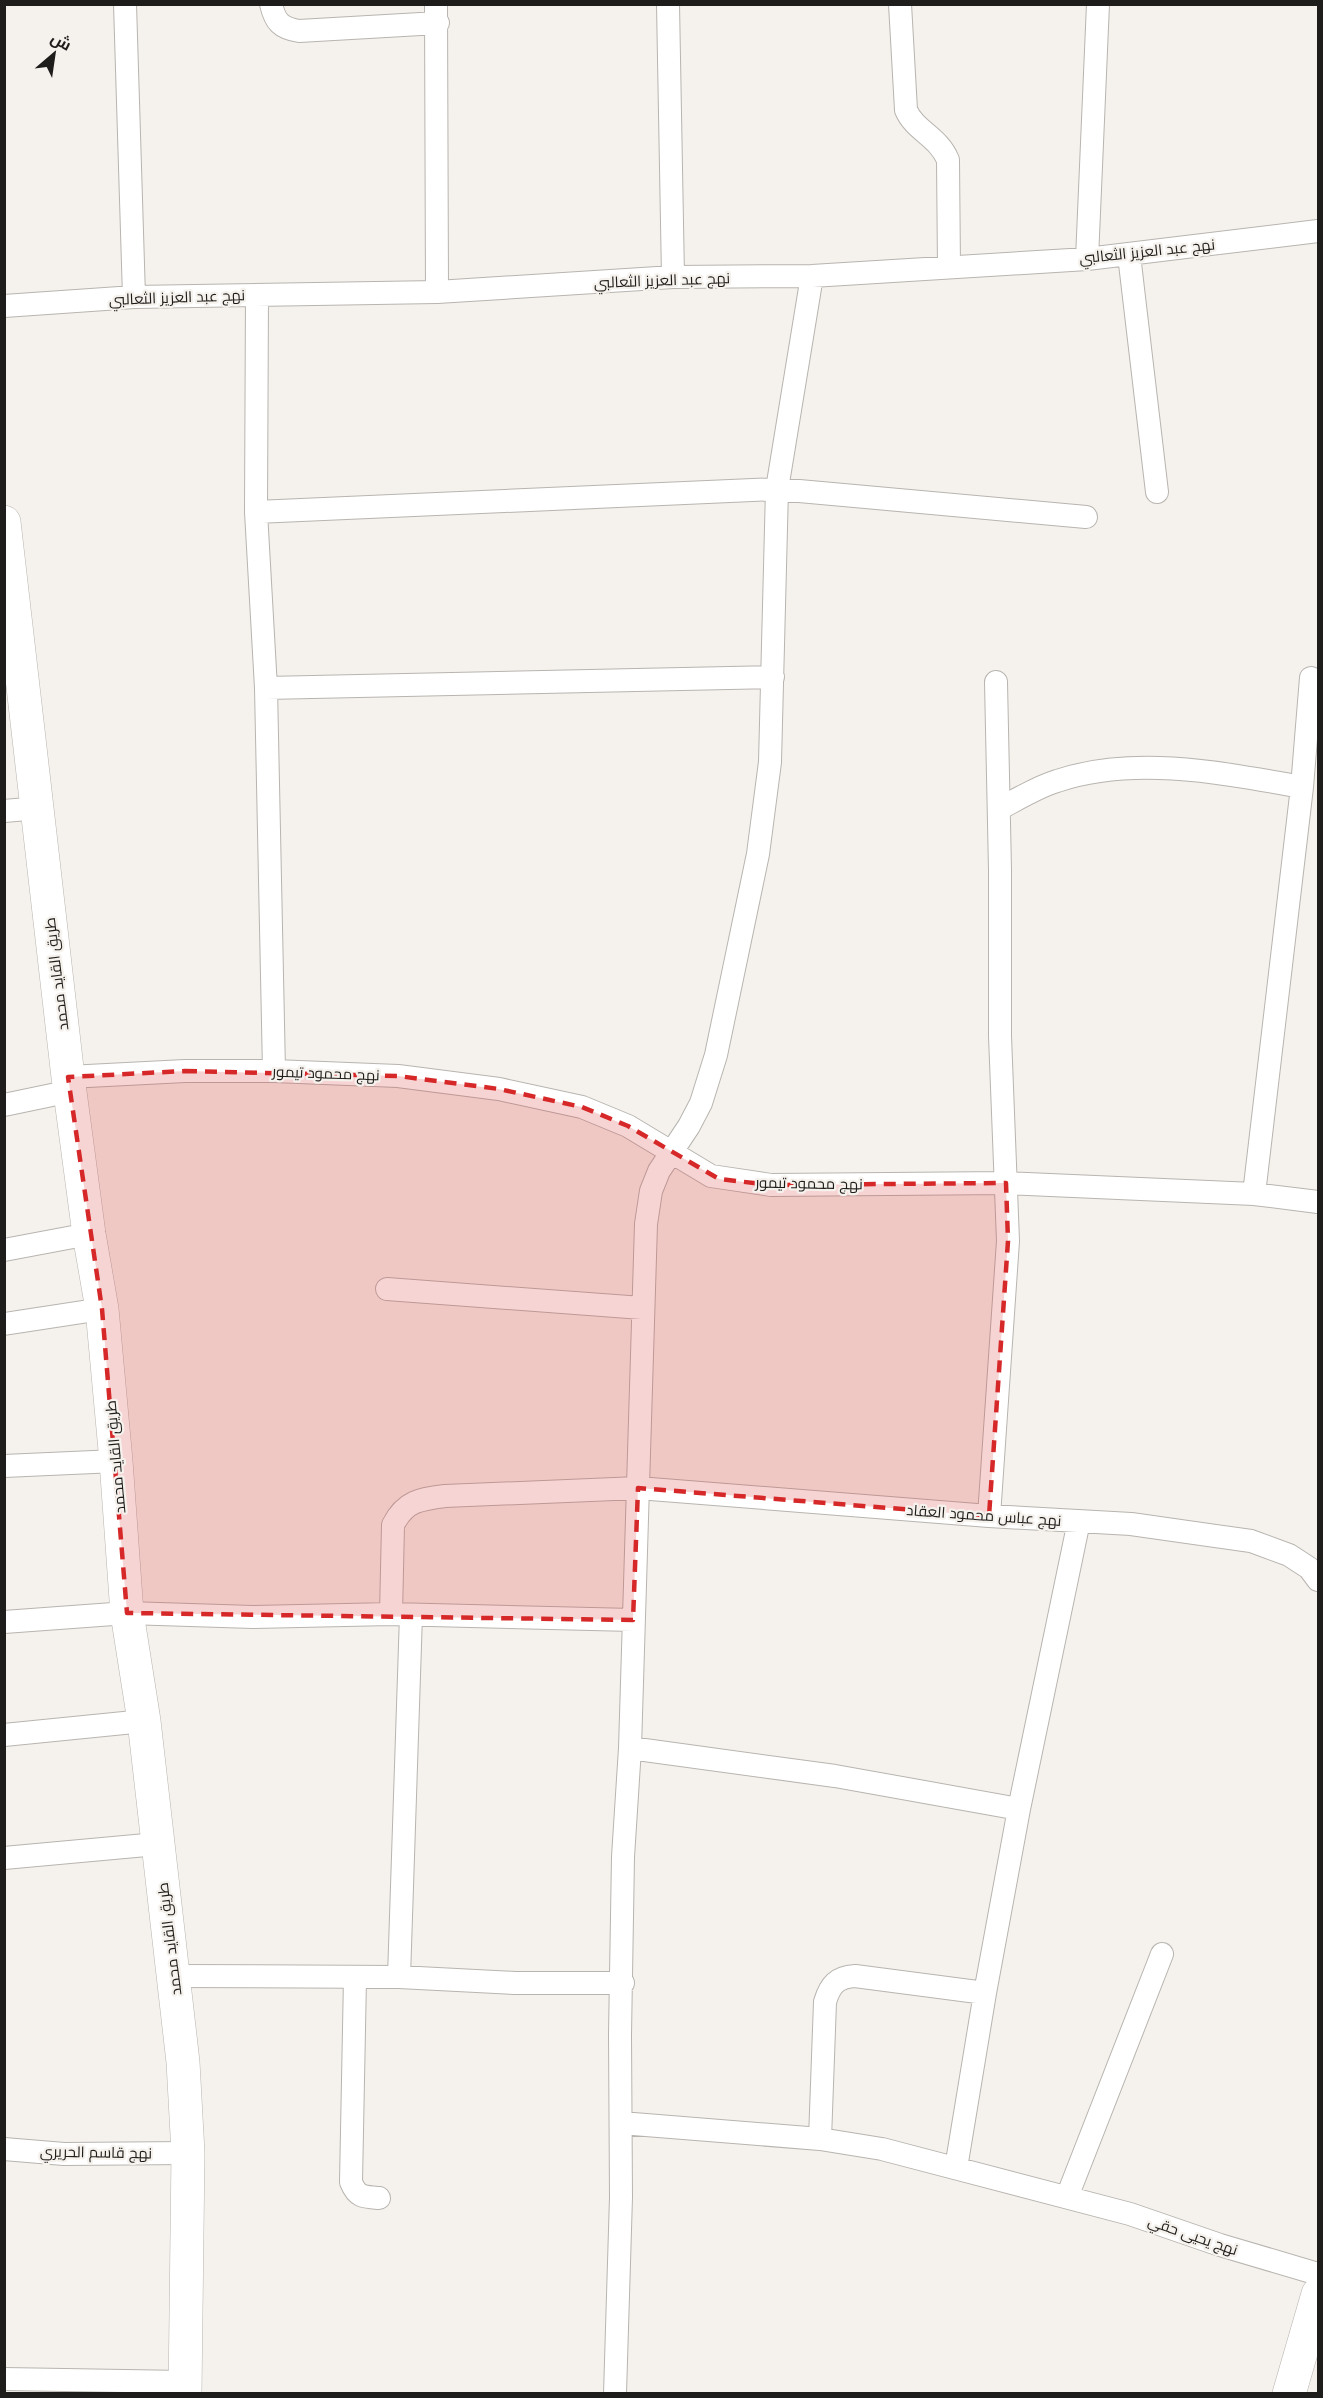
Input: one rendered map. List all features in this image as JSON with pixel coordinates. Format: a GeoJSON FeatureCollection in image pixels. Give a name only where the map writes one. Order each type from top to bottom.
{"type":"FeatureCollection","features":[{"type":"Feature","properties":{"kind":"main road","name":"طريق القايد محمد"},"geometry":{"type":"LineString","coordinates":[[4,522],[39,808],[69,1084],[89,1234],[102,1310],[127,1613],[144,1721],[183,2062],[188,2153],[185,2388]]}},
{"type":"Feature","properties":{"kind":"main road"},"geometry":{"type":"LineString","coordinates":[[1289,2394],[1318,2294]]}},
{"type":"Feature","properties":{"kind":"street"},"geometry":{"type":"LineString","coordinates":[[125,4],[134,297]]}},
{"type":"Feature","properties":{"kind":"street"},"geometry":{"type":"LineString","coordinates":[[271,4],[274,19],[281,26],[299,31],[437,14],[437,292]]}},
{"type":"Feature","properties":{"kind":"street"},"geometry":{"type":"LineString","coordinates":[[668,4],[673,277]]}},
{"type":"Feature","properties":{"kind":"street"},"geometry":{"type":"LineString","coordinates":[[900,4],[906,110],[910,120],[941,147],[948,160],[949,267]]}},
{"type":"Feature","properties":{"kind":"street"},"geometry":{"type":"LineString","coordinates":[[1087,259],[1098,4]]}},
{"type":"Feature","properties":{"kind":"street","name":"نهج عبد العزيز الثعالبي"},"geometry":{"type":"LineString","coordinates":[[4,306],[134,297],[437,292],[673,277],[812,276],[1087,259],[1318,231]]}},
{"type":"Feature","properties":{"kind":"street"},"geometry":{"type":"LineString","coordinates":[[1129,255],[1157,492]]}},
{"type":"Feature","properties":{"kind":"street"},"geometry":{"type":"LineString","coordinates":[[615,2394],[621,2197],[620,2035],[623,1983],[623,1857],[630,1748],[646,1224],[651,1191],[659,1171],[689,1126],[701,1103],[716,1055],[758,854],[770,762],[777,489],[812,276]]}},
{"type":"Feature","properties":{"kind":"street"},"geometry":{"type":"LineString","coordinates":[[257,295],[256,512],[266,688],[274,1071]]}},
{"type":"Feature","properties":{"kind":"street"},"geometry":{"type":"LineString","coordinates":[[256,512],[777,489],[1086,517]]}},
{"type":"Feature","properties":{"kind":"street"},"geometry":{"type":"LineString","coordinates":[[266,688],[773,677]]}},
{"type":"Feature","properties":{"kind":"street"},"geometry":{"type":"LineString","coordinates":[[1254,1194],[1302,787],[1311,678]]}},
{"type":"Feature","properties":{"kind":"street"},"geometry":{"type":"LineString","coordinates":[[989,1516],[1008,1241],[1000,1036],[996,681]]}},
{"type":"Feature","properties":{"kind":"street"},"geometry":{"type":"LineString","coordinates":[[999,809],[1055,781],[1090,772],[1132,766],[1236,776],[1302,787]]}},
{"type":"Feature","properties":{"kind":"street"},"geometry":{"type":"LineString","coordinates":[[4,811],[39,808]]}},
{"type":"Feature","properties":{"kind":"street","name":"نهج محمود تيمور"},"geometry":{"type":"LineString","coordinates":[[4,1105],[69,1084],[185,1071],[274,1071],[398,1076],[499,1089],[582,1107],[628,1126],[711,1176],[771,1185],[1006,1183],[1254,1194],[1318,1202]]}},
{"type":"Feature","properties":{"kind":"street"},"geometry":{"type":"LineString","coordinates":[[4,1250],[89,1234]]}},
{"type":"Feature","properties":{"kind":"street"},"geometry":{"type":"LineString","coordinates":[[387,1289],[642,1308]]}},
{"type":"Feature","properties":{"kind":"street"},"geometry":{"type":"LineString","coordinates":[[4,1324],[102,1310]]}},
{"type":"Feature","properties":{"kind":"street"},"geometry":{"type":"LineString","coordinates":[[4,1466],[116,1461]]}},
{"type":"Feature","properties":{"kind":"street","name":"نهج عباس محمود العقاد"},"geometry":{"type":"LineString","coordinates":[[399,1977],[401,1614],[393,1525],[399,1513],[409,1504],[423,1499],[445,1496],[638,1488],[989,1516],[1131,1524],[1251,1540],[1289,1555],[1309,1568],[1318,1580]]}},
{"type":"Feature","properties":{"kind":"street"},"geometry":{"type":"LineString","coordinates":[[956,2168],[1019,1809],[1079,1521]]}},
{"type":"Feature","properties":{"kind":"street"},"geometry":{"type":"LineString","coordinates":[[4,1622],[127,1613],[253,1617],[401,1614],[633,1620]]}},
{"type":"Feature","properties":{"kind":"street"},"geometry":{"type":"LineString","coordinates":[[4,1736],[144,1721]]}},
{"type":"Feature","properties":{"kind":"street"},"geometry":{"type":"LineString","coordinates":[[630,1748],[835,1776],[1019,1809]]}},
{"type":"Feature","properties":{"kind":"street"},"geometry":{"type":"LineString","coordinates":[[4,1858],[157,1844]]}},
{"type":"Feature","properties":{"kind":"street"},"geometry":{"type":"LineString","coordinates":[[1067,2198],[1162,1954]]}},
{"type":"Feature","properties":{"kind":"street"},"geometry":{"type":"LineString","coordinates":[[174,1976],[399,1977],[515,1983],[623,1983]]}},
{"type":"Feature","properties":{"kind":"street"},"geometry":{"type":"LineString","coordinates":[[820,2139],[825,2002],[828,1990],[835,1982],[843,1977],[855,1976],[985,1994]]}},
{"type":"Feature","properties":{"kind":"street"},"geometry":{"type":"LineString","coordinates":[[355,1978],[351,2182],[355,2191],[362,2197],[379,2198]]}},
{"type":"Feature","properties":{"kind":"street","name":"نهج يحيى حقي"},"geometry":{"type":"LineString","coordinates":[[621,2123],[820,2139],[882,2149],[1158,2222],[1220,2245],[1318,2274]]}},
{"type":"Feature","properties":{"kind":"street","name":"نهج قاسم الحريري"},"geometry":{"type":"LineString","coordinates":[[4,2149],[64,2154],[188,2153]]}},
{"type":"Feature","properties":{"kind":"street"},"geometry":{"type":"LineString","coordinates":[[4,2379],[185,2388]]}},
{"type":"Feature","properties":{"kind":"highlighted area"},"geometry":{"type":"Polygon","coordinates":[[[185,1071],[398,1076],[499,1089],[582,1107],[628,1126],[719,1179],[771,1185],[1006,1183],[1008,1241],[989,1516],[638,1488],[633,1620],[127,1613],[102,1309],[68,1077],[185,1071]]]}}]}
